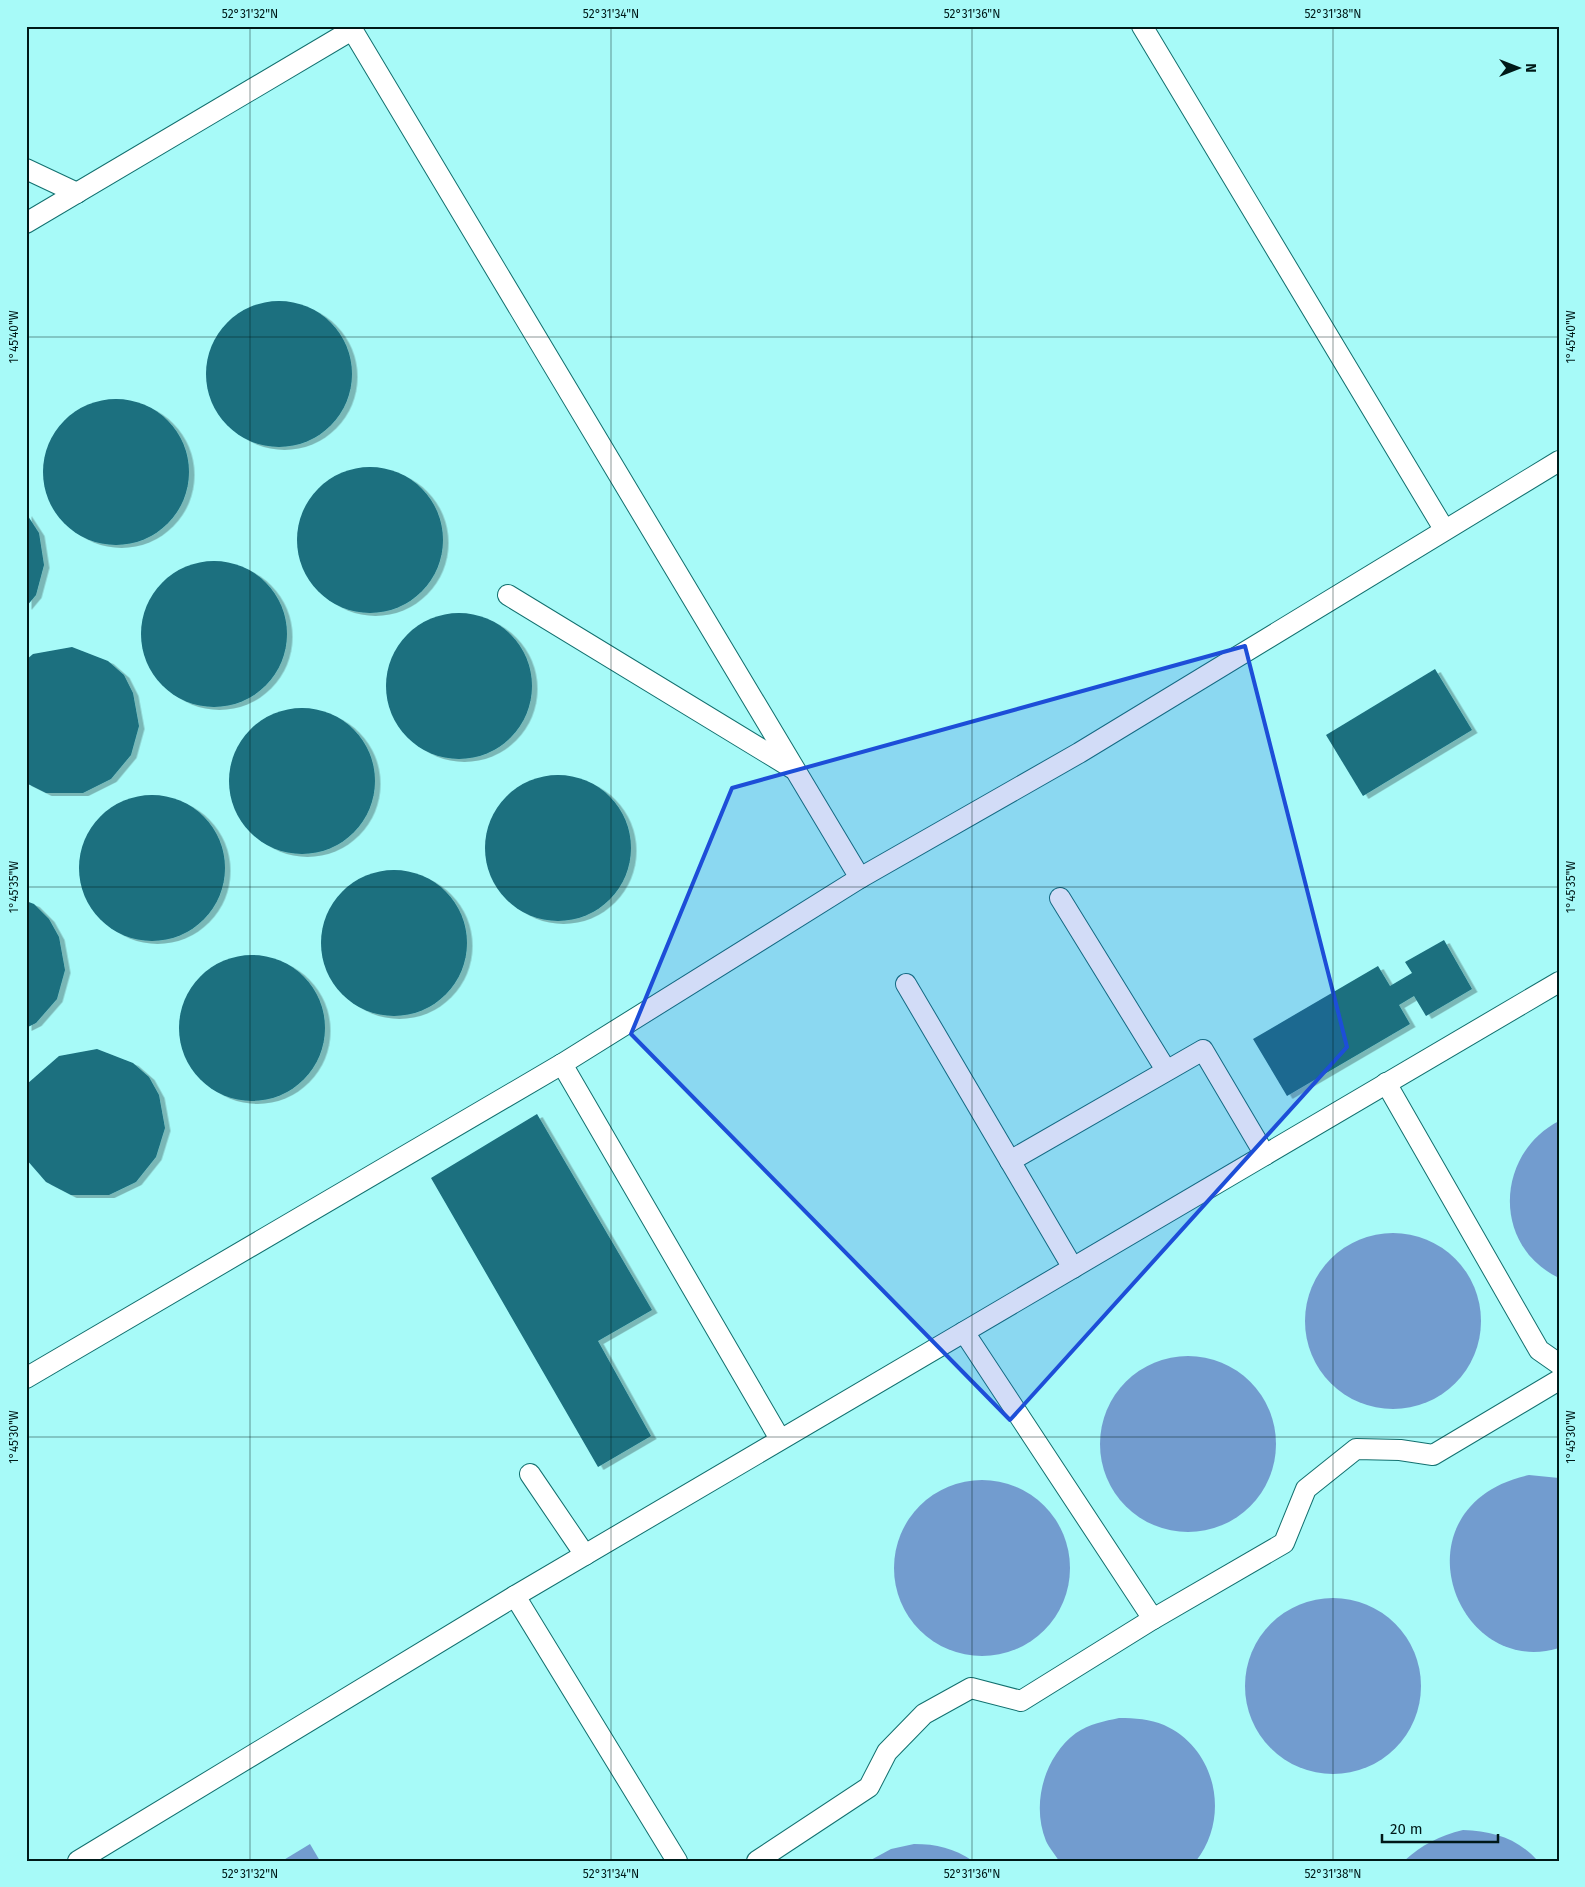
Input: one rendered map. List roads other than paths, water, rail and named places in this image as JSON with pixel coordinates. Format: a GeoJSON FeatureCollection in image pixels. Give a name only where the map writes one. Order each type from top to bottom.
{"type":"FeatureCollection","features":[{"type":"Feature","properties":{"kind":"lane"},"geometry":{"type":"LineString","coordinates":[[1142,26],[1444,529]]}},
{"type":"Feature","properties":{"kind":"lane"},"geometry":{"type":"LineString","coordinates":[[26,224],[351,28],[860,878]]}},
{"type":"Feature","properties":{"kind":"lane"},"geometry":{"type":"LineString","coordinates":[[26,169],[78,193]]}},
{"type":"Feature","properties":{"kind":"lane"},"geometry":{"type":"LineString","coordinates":[[26,1378],[562,1064],[860,878],[1079,753],[1559,460]]}},
{"type":"Feature","properties":{"kind":"lane"},"geometry":{"type":"LineString","coordinates":[[508,595],[796,770]]}},
{"type":"Feature","properties":{"kind":"lane"},"geometry":{"type":"LineString","coordinates":[[1060,898],[1166,1070]]}},
{"type":"Feature","properties":{"kind":"lane"},"geometry":{"type":"LineString","coordinates":[[78,1861],[515,1596],[1559,982]]}},
{"type":"Feature","properties":{"kind":"lane"},"geometry":{"type":"LineString","coordinates":[[906,984],[1073,1268]]}},
{"type":"Feature","properties":{"kind":"lane"},"geometry":{"type":"LineString","coordinates":[[1010,1161],[1202,1050],[1265,1155]]}},
{"type":"Feature","properties":{"kind":"lane"},"geometry":{"type":"LineString","coordinates":[[562,1064],[780,1440]]}},
{"type":"Feature","properties":{"kind":"lane"},"geometry":{"type":"LineString","coordinates":[[1386,1083],[1539,1350],[1559,1364]]}},
{"type":"Feature","properties":{"kind":"lane"},"geometry":{"type":"LineString","coordinates":[[964,1332],[1152,1618]]}},
{"type":"Feature","properties":{"kind":"lane"},"geometry":{"type":"LineString","coordinates":[[757,1861],[869,1787],[887,1752],[924,1714],[971,1688],[1021,1700],[1152,1618],[1284,1543],[1306,1489],[1356,1449],[1400,1450],[1432,1454],[1559,1380]]}},
{"type":"Feature","properties":{"kind":"lane"},"geometry":{"type":"LineString","coordinates":[[530,1474],[585,1555]]}},
{"type":"Feature","properties":{"kind":"lane"},"geometry":{"type":"LineString","coordinates":[[515,1596],[677,1861]]}},
{"type":"Feature","properties":{"kind":"water"},"geometry":{"type":"Polygon","coordinates":[[[1559,1121],[1559,1278],[1537,1263],[1522,1245],[1513,1223],[1510,1200],[1513,1177],[1523,1155],[1538,1136],[1559,1121]]]}},
{"type":"Feature","properties":{"kind":"water"},"geometry":{"type":"Polygon","coordinates":[[[1384,1233],[1402,1233],[1434,1243],[1449,1253],[1461,1265],[1471,1280],[1477,1295],[1481,1321],[1477,1347],[1471,1362],[1461,1377],[1449,1389],[1434,1399],[1419,1405],[1402,1409],[1384,1409],[1352,1399],[1337,1389],[1325,1377],[1315,1362],[1309,1347],[1305,1330],[1305,1312],[1315,1280],[1325,1265],[1337,1253],[1352,1243],[1367,1237],[1384,1233]]]}},
{"type":"Feature","properties":{"kind":"water"},"geometry":{"type":"Polygon","coordinates":[[[1179,1356],[1197,1356],[1229,1366],[1244,1376],[1256,1388],[1266,1403],[1272,1418],[1276,1444],[1272,1470],[1266,1485],[1256,1500],[1244,1512],[1229,1522],[1214,1528],[1197,1532],[1179,1532],[1147,1522],[1132,1512],[1120,1500],[1110,1485],[1104,1470],[1100,1453],[1100,1435],[1110,1403],[1120,1388],[1132,1376],[1147,1366],[1162,1360],[1179,1356]]]}},
{"type":"Feature","properties":{"kind":"water"},"geometry":{"type":"Polygon","coordinates":[[[1529,1475],[1559,1478],[1559,1648],[1522,1651],[1490,1639],[1467,1615],[1453,1585],[1450,1551],[1461,1519],[1487,1492],[1529,1475]]]}},
{"type":"Feature","properties":{"kind":"water"},"geometry":{"type":"Polygon","coordinates":[[[982,1480],[1008,1484],[1023,1490],[1038,1500],[1050,1512],[1060,1527],[1066,1542],[1070,1568],[1066,1594],[1060,1609],[1050,1624],[1038,1636],[1023,1646],[1008,1652],[982,1656],[956,1652],[941,1646],[926,1636],[914,1624],[904,1609],[898,1594],[894,1568],[898,1542],[904,1527],[914,1512],[926,1500],[941,1490],[956,1484],[982,1480]]]}},
{"type":"Feature","properties":{"kind":"water"},"geometry":{"type":"Polygon","coordinates":[[[1324,1598],[1342,1598],[1374,1608],[1389,1618],[1401,1630],[1411,1645],[1417,1660],[1421,1686],[1417,1712],[1411,1727],[1401,1742],[1389,1754],[1374,1764],[1359,1770],[1342,1774],[1324,1774],[1292,1764],[1277,1754],[1265,1742],[1255,1727],[1249,1712],[1245,1695],[1245,1677],[1255,1645],[1265,1630],[1277,1618],[1292,1608],[1307,1602],[1324,1598]]]}},
{"type":"Feature","properties":{"kind":"water"},"geometry":{"type":"Polygon","coordinates":[[[1119,1718],[1142,1719],[1164,1725],[1182,1736],[1196,1750],[1206,1767],[1213,1785],[1215,1805],[1213,1824],[1207,1843],[1196,1861],[1059,1861],[1047,1844],[1042,1827],[1040,1797],[1048,1768],[1065,1743],[1076,1733],[1097,1723],[1119,1718]]]}},
{"type":"Feature","properties":{"kind":"water"},"geometry":{"type":"Polygon","coordinates":[[[1463,1830],[1484,1832],[1504,1837],[1522,1847],[1538,1861],[1404,1861],[1432,1841],[1463,1830]]]}},
{"type":"Feature","properties":{"kind":"water"},"geometry":{"type":"Polygon","coordinates":[[[310,1844],[320,1861],[282,1861],[310,1844]]]}},
{"type":"Feature","properties":{"kind":"water"},"geometry":{"type":"Polygon","coordinates":[[[914,1844],[945,1848],[973,1861],[869,1861],[891,1849],[914,1844]]]}}]}
